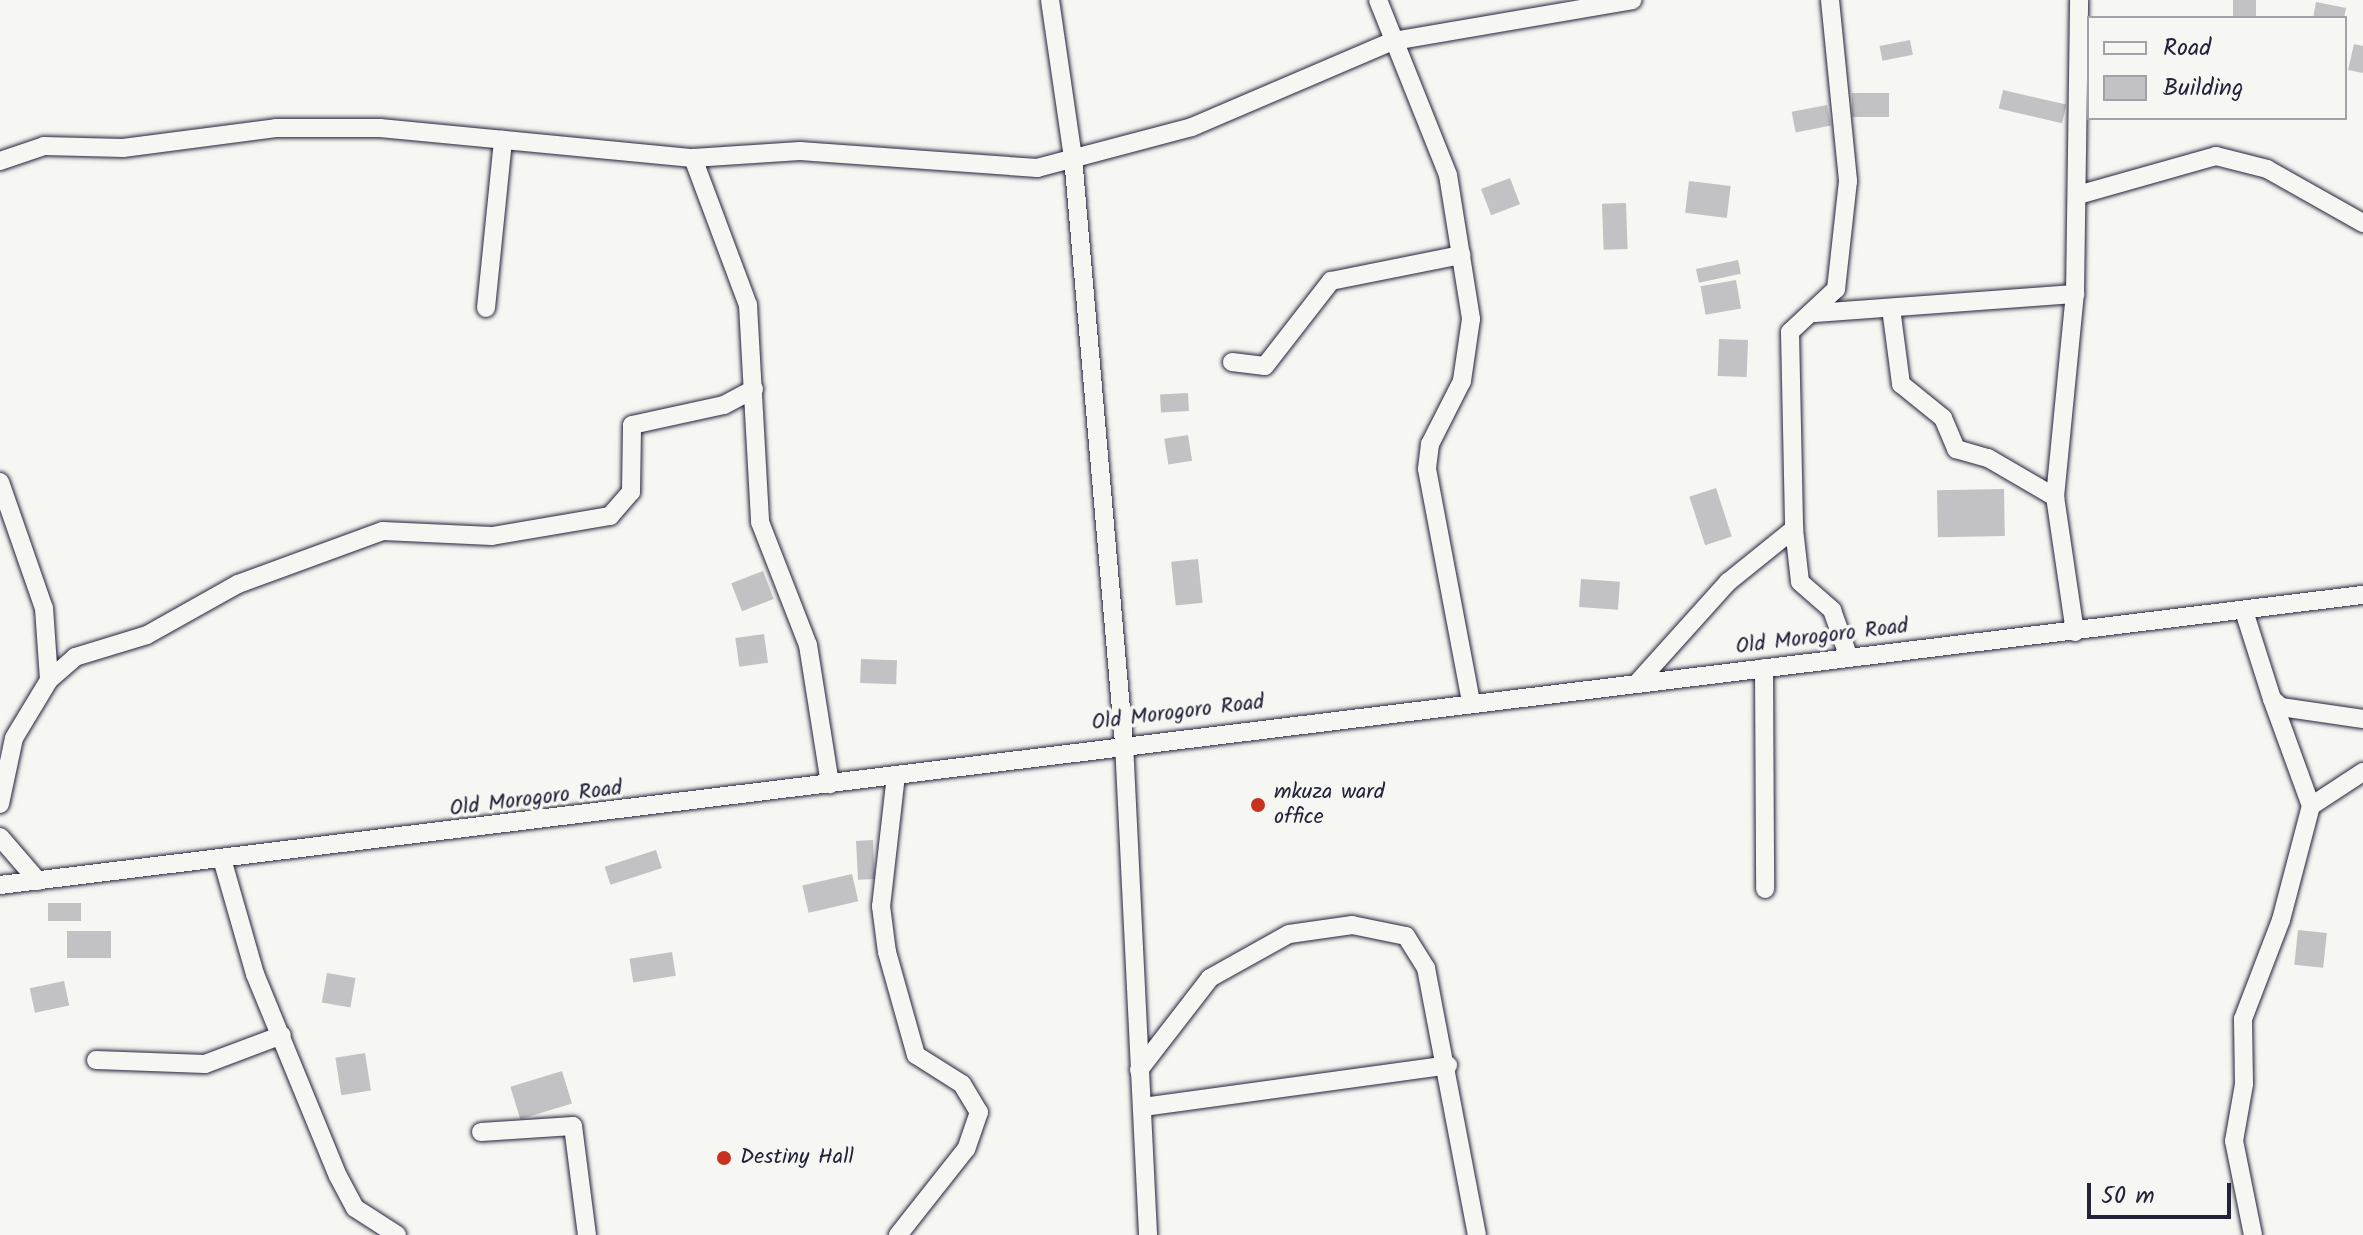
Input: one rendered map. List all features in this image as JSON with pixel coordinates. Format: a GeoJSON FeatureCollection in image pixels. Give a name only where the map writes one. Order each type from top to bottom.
{"type":"FeatureCollection","features":[{"type":"Feature","properties":{"kind":"street"},"geometry":{"type":"LineString","coordinates":[[1050,0],[1073,157],[1071,178],[1124,743],[1148,1235]]}},
{"type":"Feature","properties":{"kind":"street"},"geometry":{"type":"LineString","coordinates":[[1378,0],[1448,175],[1461,255],[1469,356],[1430,444],[1427,469],[1471,702]]}},
{"type":"Feature","properties":{"kind":"street"},"geometry":{"type":"LineString","coordinates":[[1037,168],[1192,127],[1393,41],[1633,0]]}},
{"type":"Feature","properties":{"kind":"street"},"geometry":{"type":"LineString","coordinates":[[1830,0],[1848,181],[1836,289],[1790,332],[1794,529],[1800,582],[1832,610],[1849,658]]}},
{"type":"Feature","properties":{"kind":"street"},"geometry":{"type":"LineString","coordinates":[[2075,632],[2055,497],[2075,294],[2079,0]]}},
{"type":"Feature","properties":{"kind":"street"},"geometry":{"type":"LineString","coordinates":[[0,161],[44,146],[123,148],[276,128],[503,140],[693,158],[800,151],[1037,168],[1071,178]]}},
{"type":"Feature","properties":{"kind":"street"},"geometry":{"type":"LineString","coordinates":[[486,308],[503,140]]}},
{"type":"Feature","properties":{"kind":"street"},"geometry":{"type":"LineString","coordinates":[[2078,195],[2216,156],[2267,169],[2363,223]]}},
{"type":"Feature","properties":{"kind":"street"},"geometry":{"type":"LineString","coordinates":[[693,158],[748,305],[760,522],[808,645],[830,784]]}},
{"type":"Feature","properties":{"kind":"street"},"geometry":{"type":"LineString","coordinates":[[1232,362],[1265,366],[1273,360],[1331,281],[1461,255]]}},
{"type":"Feature","properties":{"kind":"street"},"geometry":{"type":"LineString","coordinates":[[1811,314],[2075,294]]}},
{"type":"Feature","properties":{"kind":"street"},"geometry":{"type":"LineString","coordinates":[[1891,308],[1901,384],[1943,418],[1956,449],[1988,458],[2055,497]]}},
{"type":"Feature","properties":{"kind":"street"},"geometry":{"type":"LineString","coordinates":[[0,804],[4,752],[49,680],[75,657],[165,628],[238,584],[383,531],[492,536],[610,516],[631,492],[632,425],[724,405],[754,389]]}},
{"type":"Feature","properties":{"kind":"street"},"geometry":{"type":"LineString","coordinates":[[0,482],[44,608],[49,680]]}},
{"type":"Feature","properties":{"kind":"street"},"geometry":{"type":"LineString","coordinates":[[1638,682],[1728,582],[1794,529]]}},
{"type":"Feature","properties":{"kind":"street","name":"Old Morogoro Road"},"geometry":{"type":"LineString","coordinates":[[0,885],[830,784],[1124,743],[2075,632],[2363,595]]}},
{"type":"Feature","properties":{"kind":"street"},"geometry":{"type":"LineString","coordinates":[[2244,611],[2311,806],[2281,920],[2243,1019],[2244,1084],[2234,1141],[2253,1235]]}},
{"type":"Feature","properties":{"kind":"street"},"geometry":{"type":"LineString","coordinates":[[1764,668],[1765,889]]}},
{"type":"Feature","properties":{"kind":"street"},"geometry":{"type":"LineString","coordinates":[[2272,699],[2281,707],[2363,719]]}},
{"type":"Feature","properties":{"kind":"street"},"geometry":{"type":"LineString","coordinates":[[2311,806],[2363,772]]}},
{"type":"Feature","properties":{"kind":"street"},"geometry":{"type":"LineString","coordinates":[[896,775],[881,906],[887,952],[916,1055],[962,1084],[979,1112],[958,1161],[898,1235]]}},
{"type":"Feature","properties":{"kind":"street"},"geometry":{"type":"LineString","coordinates":[[0,837],[38,881]]}},
{"type":"Feature","properties":{"kind":"street"},"geometry":{"type":"LineString","coordinates":[[222,859],[255,974],[355,1208],[397,1235]]}},
{"type":"Feature","properties":{"kind":"street"},"geometry":{"type":"LineString","coordinates":[[1139,1070],[1210,978],[1289,934],[1352,925],[1417,945],[1448,1065],[1477,1235]]}},
{"type":"Feature","properties":{"kind":"street"},"geometry":{"type":"LineString","coordinates":[[96,1060],[205,1064],[282,1035]]}},
{"type":"Feature","properties":{"kind":"street"},"geometry":{"type":"LineString","coordinates":[[1143,1107],[1448,1065]]}},
{"type":"Feature","properties":{"kind":"street"},"geometry":{"type":"LineString","coordinates":[[481,1132],[573,1126],[587,1235]]}},
{"type":"Feature","properties":{"kind":"building"},"geometry":{"type":"Polygon","coordinates":[[[2233,0],[2256,0],[2256,16],[2233,16],[2233,0]]]}},
{"type":"Feature","properties":{"kind":"building"},"geometry":{"type":"Polygon","coordinates":[[[2316,2],[2346,8],[2344,16],[2313,16],[2316,2]]]}},
{"type":"Feature","properties":{"kind":"building"},"geometry":{"type":"Polygon","coordinates":[[[1910,40],[1913,55],[1882,61],[1880,46],[1910,40]]]}},
{"type":"Feature","properties":{"kind":"building"},"geometry":{"type":"Polygon","coordinates":[[[2354,44],[2363,46],[2363,73],[2348,70],[2354,44]]]}},
{"type":"Feature","properties":{"kind":"building"},"geometry":{"type":"Polygon","coordinates":[[[2003,90],[2066,105],[2062,123],[1999,109],[2003,90]]]}},
{"type":"Feature","properties":{"kind":"building"},"geometry":{"type":"Polygon","coordinates":[[[1852,93],[1889,93],[1889,117],[1852,117],[1852,93]]]}},
{"type":"Feature","properties":{"kind":"building"},"geometry":{"type":"Polygon","coordinates":[[[1827,105],[1831,126],[1796,132],[1792,112],[1827,105]]]}},
{"type":"Feature","properties":{"kind":"building"},"geometry":{"type":"Polygon","coordinates":[[[1510,178],[1520,204],[1491,215],[1481,189],[1510,178]]]}},
{"type":"Feature","properties":{"kind":"building"},"geometry":{"type":"Polygon","coordinates":[[[1689,181],[1731,186],[1727,218],[1685,213],[1689,181]]]}},
{"type":"Feature","properties":{"kind":"building"},"geometry":{"type":"Polygon","coordinates":[[[1626,203],[1628,249],[1604,250],[1602,204],[1626,203]]]}},
{"type":"Feature","properties":{"kind":"building"},"geometry":{"type":"Polygon","coordinates":[[[1738,260],[1741,274],[1699,283],[1696,269],[1738,260]]]}},
{"type":"Feature","properties":{"kind":"building"},"geometry":{"type":"Polygon","coordinates":[[[1736,280],[1741,309],[1706,315],[1701,286],[1736,280]]]}},
{"type":"Feature","properties":{"kind":"building"},"geometry":{"type":"Polygon","coordinates":[[[1719,339],[1748,340],[1747,377],[1718,376],[1719,339]]]}},
{"type":"Feature","properties":{"kind":"building"},"geometry":{"type":"Polygon","coordinates":[[[1188,393],[1189,411],[1161,412],[1160,394],[1188,393]]]}},
{"type":"Feature","properties":{"kind":"building"},"geometry":{"type":"Polygon","coordinates":[[[1188,435],[1192,461],[1168,464],[1164,439],[1188,435]]]}},
{"type":"Feature","properties":{"kind":"building"},"geometry":{"type":"Polygon","coordinates":[[[1716,488],[1732,537],[1705,545],[1689,497],[1716,488]]]}},
{"type":"Feature","properties":{"kind":"building"},"geometry":{"type":"Polygon","coordinates":[[[2004,489],[2005,536],[1938,537],[1937,490],[2004,489]]]}},
{"type":"Feature","properties":{"kind":"building"},"geometry":{"type":"Polygon","coordinates":[[[1198,559],[1203,603],[1176,606],[1171,562],[1198,559]]]}},
{"type":"Feature","properties":{"kind":"building"},"geometry":{"type":"Polygon","coordinates":[[[763,571],[774,599],[742,611],[731,583],[763,571]]]}},
{"type":"Feature","properties":{"kind":"building"},"geometry":{"type":"Polygon","coordinates":[[[1581,579],[1620,582],[1618,610],[1579,607],[1581,579]]]}},
{"type":"Feature","properties":{"kind":"building"},"geometry":{"type":"Polygon","coordinates":[[[764,634],[768,663],[739,667],[735,638],[764,634]]]}},
{"type":"Feature","properties":{"kind":"building"},"geometry":{"type":"Polygon","coordinates":[[[861,659],[897,660],[896,684],[860,683],[861,659]]]}},
{"type":"Feature","properties":{"kind":"building"},"geometry":{"type":"Polygon","coordinates":[[[873,840],[875,879],[858,880],[856,841],[873,840]]]}},
{"type":"Feature","properties":{"kind":"building"},"geometry":{"type":"Polygon","coordinates":[[[656,850],[662,868],[611,885],[605,867],[656,850]]]}},
{"type":"Feature","properties":{"kind":"building"},"geometry":{"type":"Polygon","coordinates":[[[852,874],[858,901],[809,913],[802,885],[852,874]]]}},
{"type":"Feature","properties":{"kind":"building"},"geometry":{"type":"Polygon","coordinates":[[[48,903],[81,903],[81,921],[48,921],[48,903]]]}},
{"type":"Feature","properties":{"kind":"building"},"geometry":{"type":"Polygon","coordinates":[[[2298,930],[2327,933],[2323,968],[2294,965],[2298,930]]]}},
{"type":"Feature","properties":{"kind":"building"},"geometry":{"type":"Polygon","coordinates":[[[67,931],[111,931],[111,958],[67,958],[67,931]]]}},
{"type":"Feature","properties":{"kind":"building"},"geometry":{"type":"Polygon","coordinates":[[[672,952],[676,976],[633,982],[630,959],[672,952]]]}},
{"type":"Feature","properties":{"kind":"building"},"geometry":{"type":"Polygon","coordinates":[[[327,973],[356,978],[350,1008],[322,1003],[327,973]]]}},
{"type":"Feature","properties":{"kind":"building"},"geometry":{"type":"Polygon","coordinates":[[[64,981],[69,1005],[35,1013],[30,988],[64,981]]]}},
{"type":"Feature","properties":{"kind":"building"},"geometry":{"type":"Polygon","coordinates":[[[365,1053],[371,1091],[341,1095],[335,1058],[365,1053]]]}},
{"type":"Feature","properties":{"kind":"building"},"geometry":{"type":"Polygon","coordinates":[[[562,1071],[572,1104],[520,1119],[510,1087],[562,1071]]]}},
{"type":"Feature","properties":{"kind":"place","name":"mkuza ward office"},"geometry":{"type":"Point","coordinates":[1258,805]}},
{"type":"Feature","properties":{"kind":"place","name":"Destiny Hall"},"geometry":{"type":"Point","coordinates":[724,1158]}}]}
